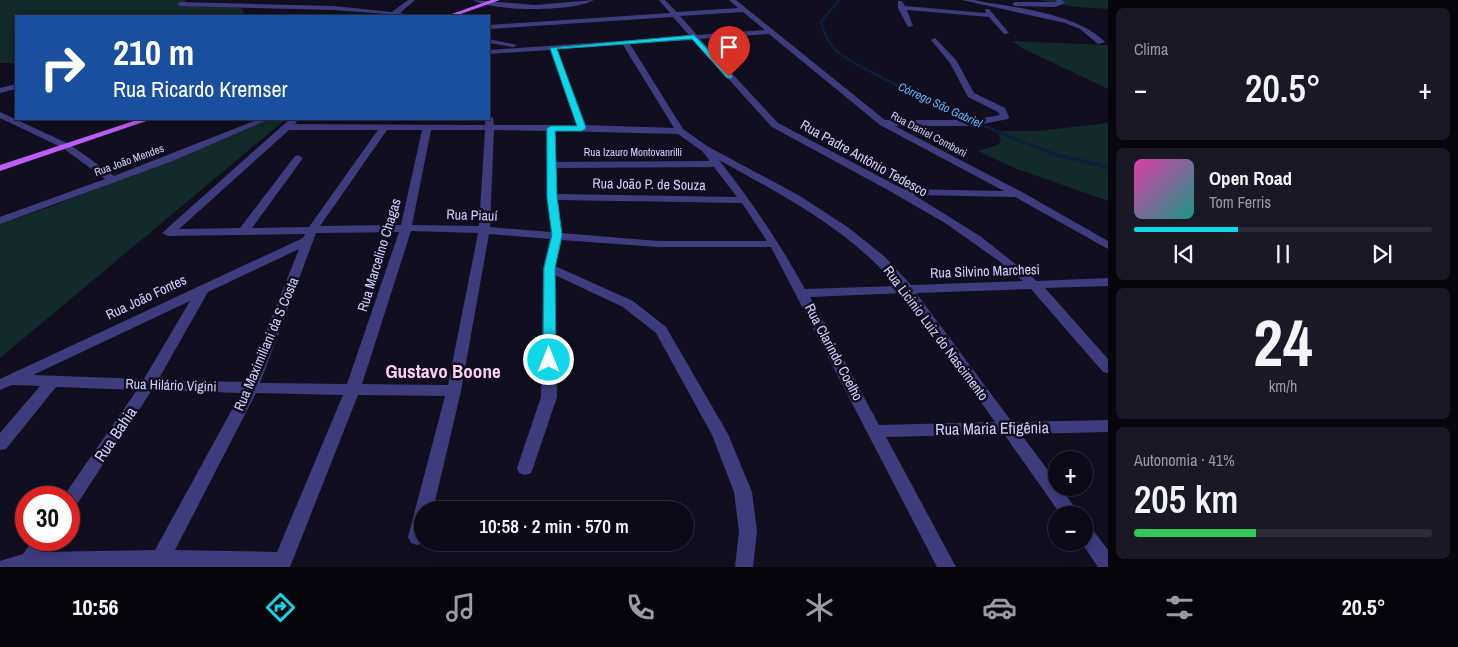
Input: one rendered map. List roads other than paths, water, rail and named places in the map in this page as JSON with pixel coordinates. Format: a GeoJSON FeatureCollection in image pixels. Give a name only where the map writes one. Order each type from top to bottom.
{"type":"FeatureCollection","features":[{"type":"Feature","properties":{"kind":"main road"},"geometry":{"type":"LineString","coordinates":[[452,15],[496,0]]}},
{"type":"Feature","properties":{"kind":"main road"},"geometry":{"type":"LineString","coordinates":[[0,168],[145,120]]}},
{"type":"Feature","properties":{"kind":"street"},"geometry":{"type":"LineString","coordinates":[[319,15],[348,0]]}},
{"type":"Feature","properties":{"kind":"street"},"geometry":{"type":"LineString","coordinates":[[394,14],[412,0]]}},
{"type":"Feature","properties":{"kind":"street"},"geometry":{"type":"LineString","coordinates":[[476,0],[488,4],[530,6],[591,0]]}},
{"type":"Feature","properties":{"kind":"street","name":"Rua Padre Antônio Tedesco"},"geometry":{"type":"LineString","coordinates":[[662,0],[776,125],[904,192],[1002,258],[1033,284],[1108,368]]}},
{"type":"Feature","properties":{"kind":"street","name":"Rua Daniel Comboni"},"geometry":{"type":"LineString","coordinates":[[732,0],[882,122],[1018,194],[1108,246]]}},
{"type":"Feature","properties":{"kind":"street"},"geometry":{"type":"LineString","coordinates":[[900,0],[901,8],[910,26]]}},
{"type":"Feature","properties":{"kind":"street"},"geometry":{"type":"LineString","coordinates":[[965,0],[1055,5],[1062,3],[1058,0]]}},
{"type":"Feature","properties":{"kind":"street"},"geometry":{"type":"LineString","coordinates":[[974,2],[992,15],[1006,33]]}},
{"type":"Feature","properties":{"kind":"street"},"geometry":{"type":"LineString","coordinates":[[997,3],[1075,24],[1101,42]]}},
{"type":"Feature","properties":{"kind":"street"},"geometry":{"type":"LineString","coordinates":[[180,4],[333,8],[403,15]]}},
{"type":"Feature","properties":{"kind":"street"},"geometry":{"type":"LineString","coordinates":[[258,13],[272,7]]}},
{"type":"Feature","properties":{"kind":"street"},"geometry":{"type":"LineString","coordinates":[[901,8],[992,15]]}},
{"type":"Feature","properties":{"kind":"street"},"geometry":{"type":"LineString","coordinates":[[490,27],[742,10]]}},
{"type":"Feature","properties":{"kind":"street"},"geometry":{"type":"LineString","coordinates":[[490,52],[769,32]]}},
{"type":"Feature","properties":{"kind":"street"},"geometry":{"type":"LineString","coordinates":[[882,122],[972,123],[1005,117],[1002,110],[971,95],[953,62],[935,40]]}},
{"type":"Feature","properties":{"kind":"street"},"geometry":{"type":"LineString","coordinates":[[490,41],[534,49]]}},
{"type":"Feature","properties":{"kind":"street","name":"Rua Licinio Luiz do Nascimento"},"geometry":{"type":"LineString","coordinates":[[625,42],[680,131],[704,148],[796,198],[845,230],[881,260],[907,290],[1064,506]]}},
{"type":"Feature","properties":{"kind":"street"},"geometry":{"type":"LineString","coordinates":[[553,48],[582,128]]}},
{"type":"Feature","properties":{"kind":"street"},"geometry":{"type":"LineString","coordinates":[[0,91],[15,86]]}},
{"type":"Feature","properties":{"kind":"street"},"geometry":{"type":"LineString","coordinates":[[0,115],[66,146],[113,180]]}},
{"type":"Feature","properties":{"kind":"street","name":"Rua João Mendes"},"geometry":{"type":"LineString","coordinates":[[0,221],[167,160],[264,120]]}},
{"type":"Feature","properties":{"kind":"street"},"geometry":{"type":"LineString","coordinates":[[287,127],[294,120]]}},
{"type":"Feature","properties":{"kind":"street"},"geometry":{"type":"LineString","coordinates":[[287,127],[394,124],[427,128],[490,123],[551,128],[680,131]]}},
{"type":"Feature","properties":{"kind":"street"},"geometry":{"type":"LineString","coordinates":[[426,501],[454,391],[484,230],[490,123]]}},
{"type":"Feature","properties":{"kind":"street","name":"Rua Maximiliani da S Costa"},"geometry":{"type":"LineString","coordinates":[[159,562],[251,388],[310,235],[394,124]]}},
{"type":"Feature","properties":{"kind":"street","name":"Rua Piauí"},"geometry":{"type":"LineString","coordinates":[[287,127],[168,233],[243,232],[310,235],[406,228],[484,230],[658,244],[775,244]]}},
{"type":"Feature","properties":{"kind":"street","name":"Rua Marcelino Chagas"},"geometry":{"type":"LineString","coordinates":[[282,564],[353,389],[406,228],[427,128]]}},
{"type":"Feature","properties":{"kind":"street"},"geometry":{"type":"LineString","coordinates":[[525,468],[549,397],[549,268],[557,235],[552,197],[551,128]]}},
{"type":"Feature","properties":{"kind":"street","name":"Rua Clarindo Coelho"},"geometry":{"type":"LineString","coordinates":[[704,148],[745,200],[775,244],[803,293],[947,567]]}},
{"type":"Feature","properties":{"kind":"street"},"geometry":{"type":"LineString","coordinates":[[243,232],[298,158]]}},
{"type":"Feature","properties":{"kind":"street","name":"Rua Izauro Montovanrilli"},"geometry":{"type":"LineString","coordinates":[[551,165],[716,164]]}},
{"type":"Feature","properties":{"kind":"street"},"geometry":{"type":"LineString","coordinates":[[904,192],[1018,194]]}},
{"type":"Feature","properties":{"kind":"street","name":"Rua João P. de Souza"},"geometry":{"type":"LineString","coordinates":[[552,197],[745,200]]}},
{"type":"Feature","properties":{"kind":"street","name":"Rua João Fontes"},"geometry":{"type":"LineString","coordinates":[[4,383],[204,288],[310,235]]}},
{"type":"Feature","properties":{"kind":"street"},"geometry":{"type":"LineString","coordinates":[[549,268],[628,304],[661,330],[720,434],[743,492],[748,531],[744,567]]}},
{"type":"Feature","properties":{"kind":"street","name":"Rua Silvino Marchesi"},"geometry":{"type":"LineString","coordinates":[[803,293],[1108,282]]}},
{"type":"Feature","properties":{"kind":"street","name":"Rua Bahia"},"geometry":{"type":"LineString","coordinates":[[80,486],[148,385],[204,288]]}},
{"type":"Feature","properties":{"kind":"street"},"geometry":{"type":"LineString","coordinates":[[0,444],[52,382]]}},
{"type":"Feature","properties":{"kind":"street","name":"Rua Hilário Vigini"},"geometry":{"type":"LineString","coordinates":[[4,383],[52,382],[251,388],[454,391]]}},
{"type":"Feature","properties":{"kind":"street","name":"Rua Maria Efigênia"},"geometry":{"type":"LineString","coordinates":[[876,431],[1108,426]]}},
{"type":"Feature","properties":{"kind":"street"},"geometry":{"type":"LineString","coordinates":[[1093,544],[1108,565]]}},
{"type":"Feature","properties":{"kind":"street"},"geometry":{"type":"LineString","coordinates":[[27,564],[36,551]]}},
{"type":"Feature","properties":{"kind":"street"},"geometry":{"type":"LineString","coordinates":[[7,567],[27,564],[159,562],[282,564]]}},
{"type":"Feature","properties":{"kind":"waterway","name":"Córrego São Gabriel"},"geometry":{"type":"LineString","coordinates":[[839,0],[821,22],[824,32],[837,52],[867,70]]}},
{"type":"Feature","properties":{"kind":"waterway","name":"Córrego São Gabriel"},"geometry":{"type":"LineString","coordinates":[[864,68],[960,116],[1058,155]]}},
{"type":"Feature","properties":{"kind":"waterway","name":"Córrego São Gabriel"},"geometry":{"type":"LineString","coordinates":[[1058,155],[1108,167]]}},
{"type":"Feature","properties":{"kind":"district","name":"Gustavo Boone"},"geometry":{"type":"Point","coordinates":[443,371]}}]}
